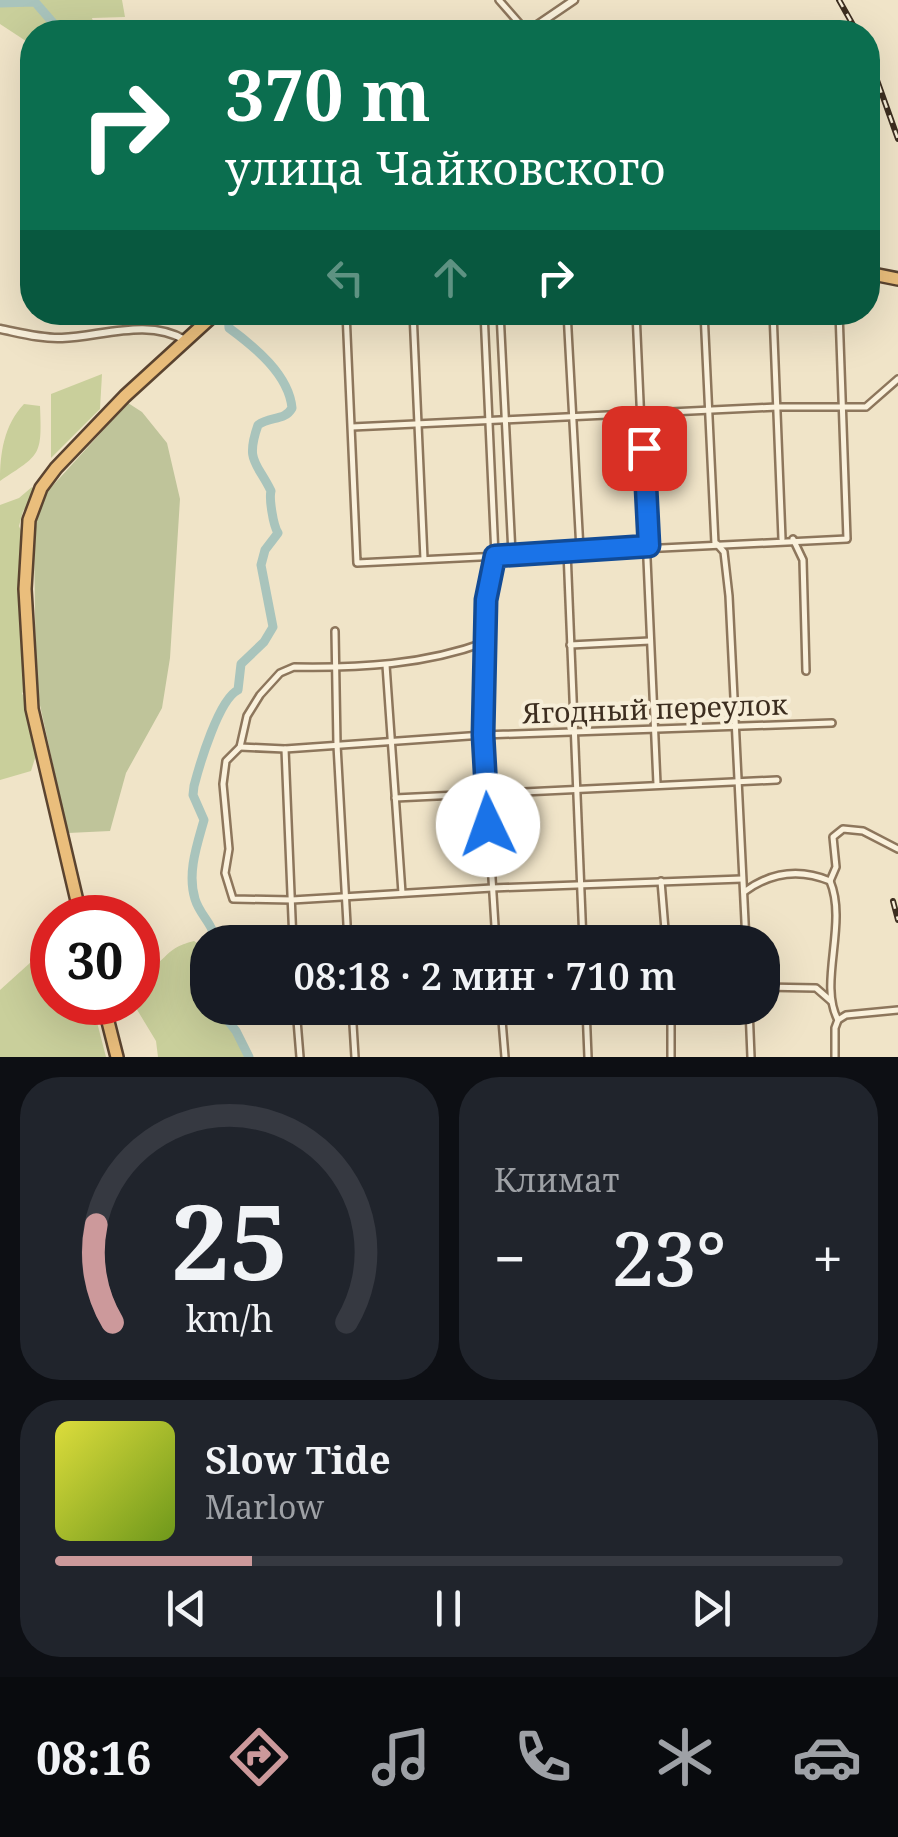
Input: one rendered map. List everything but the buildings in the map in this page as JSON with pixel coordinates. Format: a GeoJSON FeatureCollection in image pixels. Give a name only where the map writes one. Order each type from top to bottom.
{"type":"FeatureCollection","features":[{"type":"Feature","properties":{"kind":"highway"},"geometry":{"type":"LineString","coordinates":[[76,895],[32,709],[25,589],[30,520],[40,488],[56,468],[124,396],[203,325]]}},
{"type":"Feature","properties":{"kind":"highway"},"geometry":{"type":"LineString","coordinates":[[109,1025],[117,1057]]}},
{"type":"Feature","properties":{"kind":"street"},"geometry":{"type":"LineString","coordinates":[[499,0],[516,20]]}},
{"type":"Feature","properties":{"kind":"street"},"geometry":{"type":"LineString","coordinates":[[545,20],[574,0]]}},
{"type":"Feature","properties":{"kind":"street"},"geometry":{"type":"LineString","coordinates":[[347,325],[357,563],[847,538],[839,325]]}},
{"type":"Feature","properties":{"kind":"street"},"geometry":{"type":"LineString","coordinates":[[413,325],[424,559]]}},
{"type":"Feature","properties":{"kind":"street"},"geometry":{"type":"LineString","coordinates":[[484,325],[495,556],[487,592],[483,735],[495,925]]}},
{"type":"Feature","properties":{"kind":"street"},"geometry":{"type":"LineString","coordinates":[[501,325],[512,554]]}},
{"type":"Feature","properties":{"kind":"street"},"geometry":{"type":"LineString","coordinates":[[568,325],[580,550]]}},
{"type":"Feature","properties":{"kind":"street"},"geometry":{"type":"LineString","coordinates":[[637,325],[657,784]]}},
{"type":"Feature","properties":{"kind":"street"},"geometry":{"type":"LineString","coordinates":[[705,325],[716,544],[724,552],[726,572],[745,925]]}},
{"type":"Feature","properties":{"kind":"street"},"geometry":{"type":"LineString","coordinates":[[774,325],[782,540]]}},
{"type":"Feature","properties":{"kind":"street"},"geometry":{"type":"LineString","coordinates":[[0,329],[62,338],[152,329],[172,332],[186,340]]}},
{"type":"Feature","properties":{"kind":"street"},"geometry":{"type":"LineString","coordinates":[[352,427],[870,406],[887,385],[898,379]]}},
{"type":"Feature","properties":{"kind":"street"},"geometry":{"type":"LineString","coordinates":[[793,539],[803,560],[806,671]]}},
{"type":"Feature","properties":{"kind":"street"},"geometry":{"type":"LineString","coordinates":[[566,551],[583,925]]}},
{"type":"Feature","properties":{"kind":"street"},"geometry":{"type":"LineString","coordinates":[[335,631],[336,745],[347,925]]}},
{"type":"Feature","properties":{"kind":"street"},"geometry":{"type":"LineString","coordinates":[[570,645],[650,641]]}},
{"type":"Feature","properties":{"kind":"street"},"geometry":{"type":"LineString","coordinates":[[486,642],[442,657],[386,665],[294,667],[280,673],[247,716],[240,747],[226,761],[223,784],[230,849],[225,873],[231,896],[239,900],[292,900],[742,878]]}},
{"type":"Feature","properties":{"kind":"street"},"geometry":{"type":"LineString","coordinates":[[386,665],[402,894]]}},
{"type":"Feature","properties":{"kind":"street","name":"Ягодный переулок"},"geometry":{"type":"LineString","coordinates":[[240,747],[832,723]]}},
{"type":"Feature","properties":{"kind":"street"},"geometry":{"type":"LineString","coordinates":[[285,748],[293,925]]}},
{"type":"Feature","properties":{"kind":"street"},"geometry":{"type":"LineString","coordinates":[[395,798],[777,780]]}},
{"type":"Feature","properties":{"kind":"street"},"geometry":{"type":"LineString","coordinates":[[832,1003],[838,932],[830,882],[836,867],[833,838],[843,829],[863,831],[898,849]]}},
{"type":"Feature","properties":{"kind":"street"},"geometry":{"type":"LineString","coordinates":[[744,892],[778,874],[802,874],[830,882]]}},
{"type":"Feature","properties":{"kind":"street"},"geometry":{"type":"LineString","coordinates":[[662,881],[665,925]]}},
{"type":"Feature","properties":{"kind":"street"},"geometry":{"type":"LineString","coordinates":[[780,987],[816,988],[827,994],[838,1020]]}},
{"type":"Feature","properties":{"kind":"street"},"geometry":{"type":"LineString","coordinates":[[835,1057],[838,1020],[846,1015],[898,1010]]}},
{"type":"Feature","properties":{"kind":"street"},"geometry":{"type":"LineString","coordinates":[[297,1025],[300,1057]]}},
{"type":"Feature","properties":{"kind":"street"},"geometry":{"type":"LineString","coordinates":[[353,1025],[355,1057]]}},
{"type":"Feature","properties":{"kind":"street"},"geometry":{"type":"LineString","coordinates":[[502,1025],[505,1057]]}},
{"type":"Feature","properties":{"kind":"street"},"geometry":{"type":"LineString","coordinates":[[587,1025],[588,1057]]}},
{"type":"Feature","properties":{"kind":"street"},"geometry":{"type":"LineString","coordinates":[[671,1025],[671,1057]]}},
{"type":"Feature","properties":{"kind":"street"},"geometry":{"type":"LineString","coordinates":[[750,1025],[751,1057]]}},
{"type":"Feature","properties":{"kind":"green space"},"geometry":{"type":"Polygon","coordinates":[[[0,0],[122,0],[125,17],[20,20],[20,37],[0,24],[0,0]]]}},
{"type":"Feature","properties":{"kind":"green space"},"geometry":{"type":"Polygon","coordinates":[[[102,374],[100,409],[51,458],[51,394],[102,374]]]}},
{"type":"Feature","properties":{"kind":"green space"},"geometry":{"type":"Polygon","coordinates":[[[128,403],[142,412],[167,443],[180,499],[170,658],[162,708],[126,773],[110,831],[68,833],[36,687],[34,538],[46,493],[128,403]]]}},
{"type":"Feature","properties":{"kind":"green space"},"geometry":{"type":"Polygon","coordinates":[[[24,404],[40,406],[39,445],[31,459],[0,481],[4,440],[24,404]]]}},
{"type":"Feature","properties":{"kind":"green space"},"geometry":{"type":"Polygon","coordinates":[[[32,487],[37,496],[23,511],[19,526],[27,545],[22,636],[31,662],[30,687],[22,693],[26,703],[32,704],[36,755],[31,771],[0,780],[0,505],[19,498],[32,487]]]}},
{"type":"Feature","properties":{"kind":"green space"},"geometry":{"type":"Polygon","coordinates":[[[190,942],[190,1025],[235,1025],[252,1057],[158,1057],[156,1041],[146,1025],[160,1025],[160,961],[190,942]]]}},
{"type":"Feature","properties":{"kind":"green space"},"geometry":{"type":"Polygon","coordinates":[[[30,963],[30,1025],[98,1025],[106,1057],[0,1057],[0,990],[30,963]]]}},
{"type":"Feature","properties":{"kind":"waterway"},"geometry":{"type":"LineString","coordinates":[[0,3],[35,2],[51,20]]}},
{"type":"Feature","properties":{"kind":"waterway"},"geometry":{"type":"LineString","coordinates":[[209,925],[193,889],[194,859],[204,820],[193,795],[194,786],[217,718],[238,690],[241,664],[264,642],[273,627],[261,565],[265,550],[278,533],[271,491],[254,461],[253,447],[258,425],[285,415],[292,408],[278,373],[229,325]]}},
{"type":"Feature","properties":{"kind":"waterway"},"geometry":{"type":"LineString","coordinates":[[231,1025],[249,1057]]}},
{"type":"Feature","properties":{"kind":"railway"},"geometry":{"type":"LineString","coordinates":[[839,0],[850,20]]}},
{"type":"Feature","properties":{"kind":"railway"},"geometry":{"type":"LineString","coordinates":[[880,89],[898,139]]}},
{"type":"Feature","properties":{"kind":"railway"},"geometry":{"type":"LineString","coordinates":[[893,901],[898,920]]}},
{"type":"Feature","properties":{"kind":"route"},"geometry":{"type":"LineString","coordinates":[[488,825],[483,735],[486,600],[495,556],[649,546],[644,448]]}}]}
